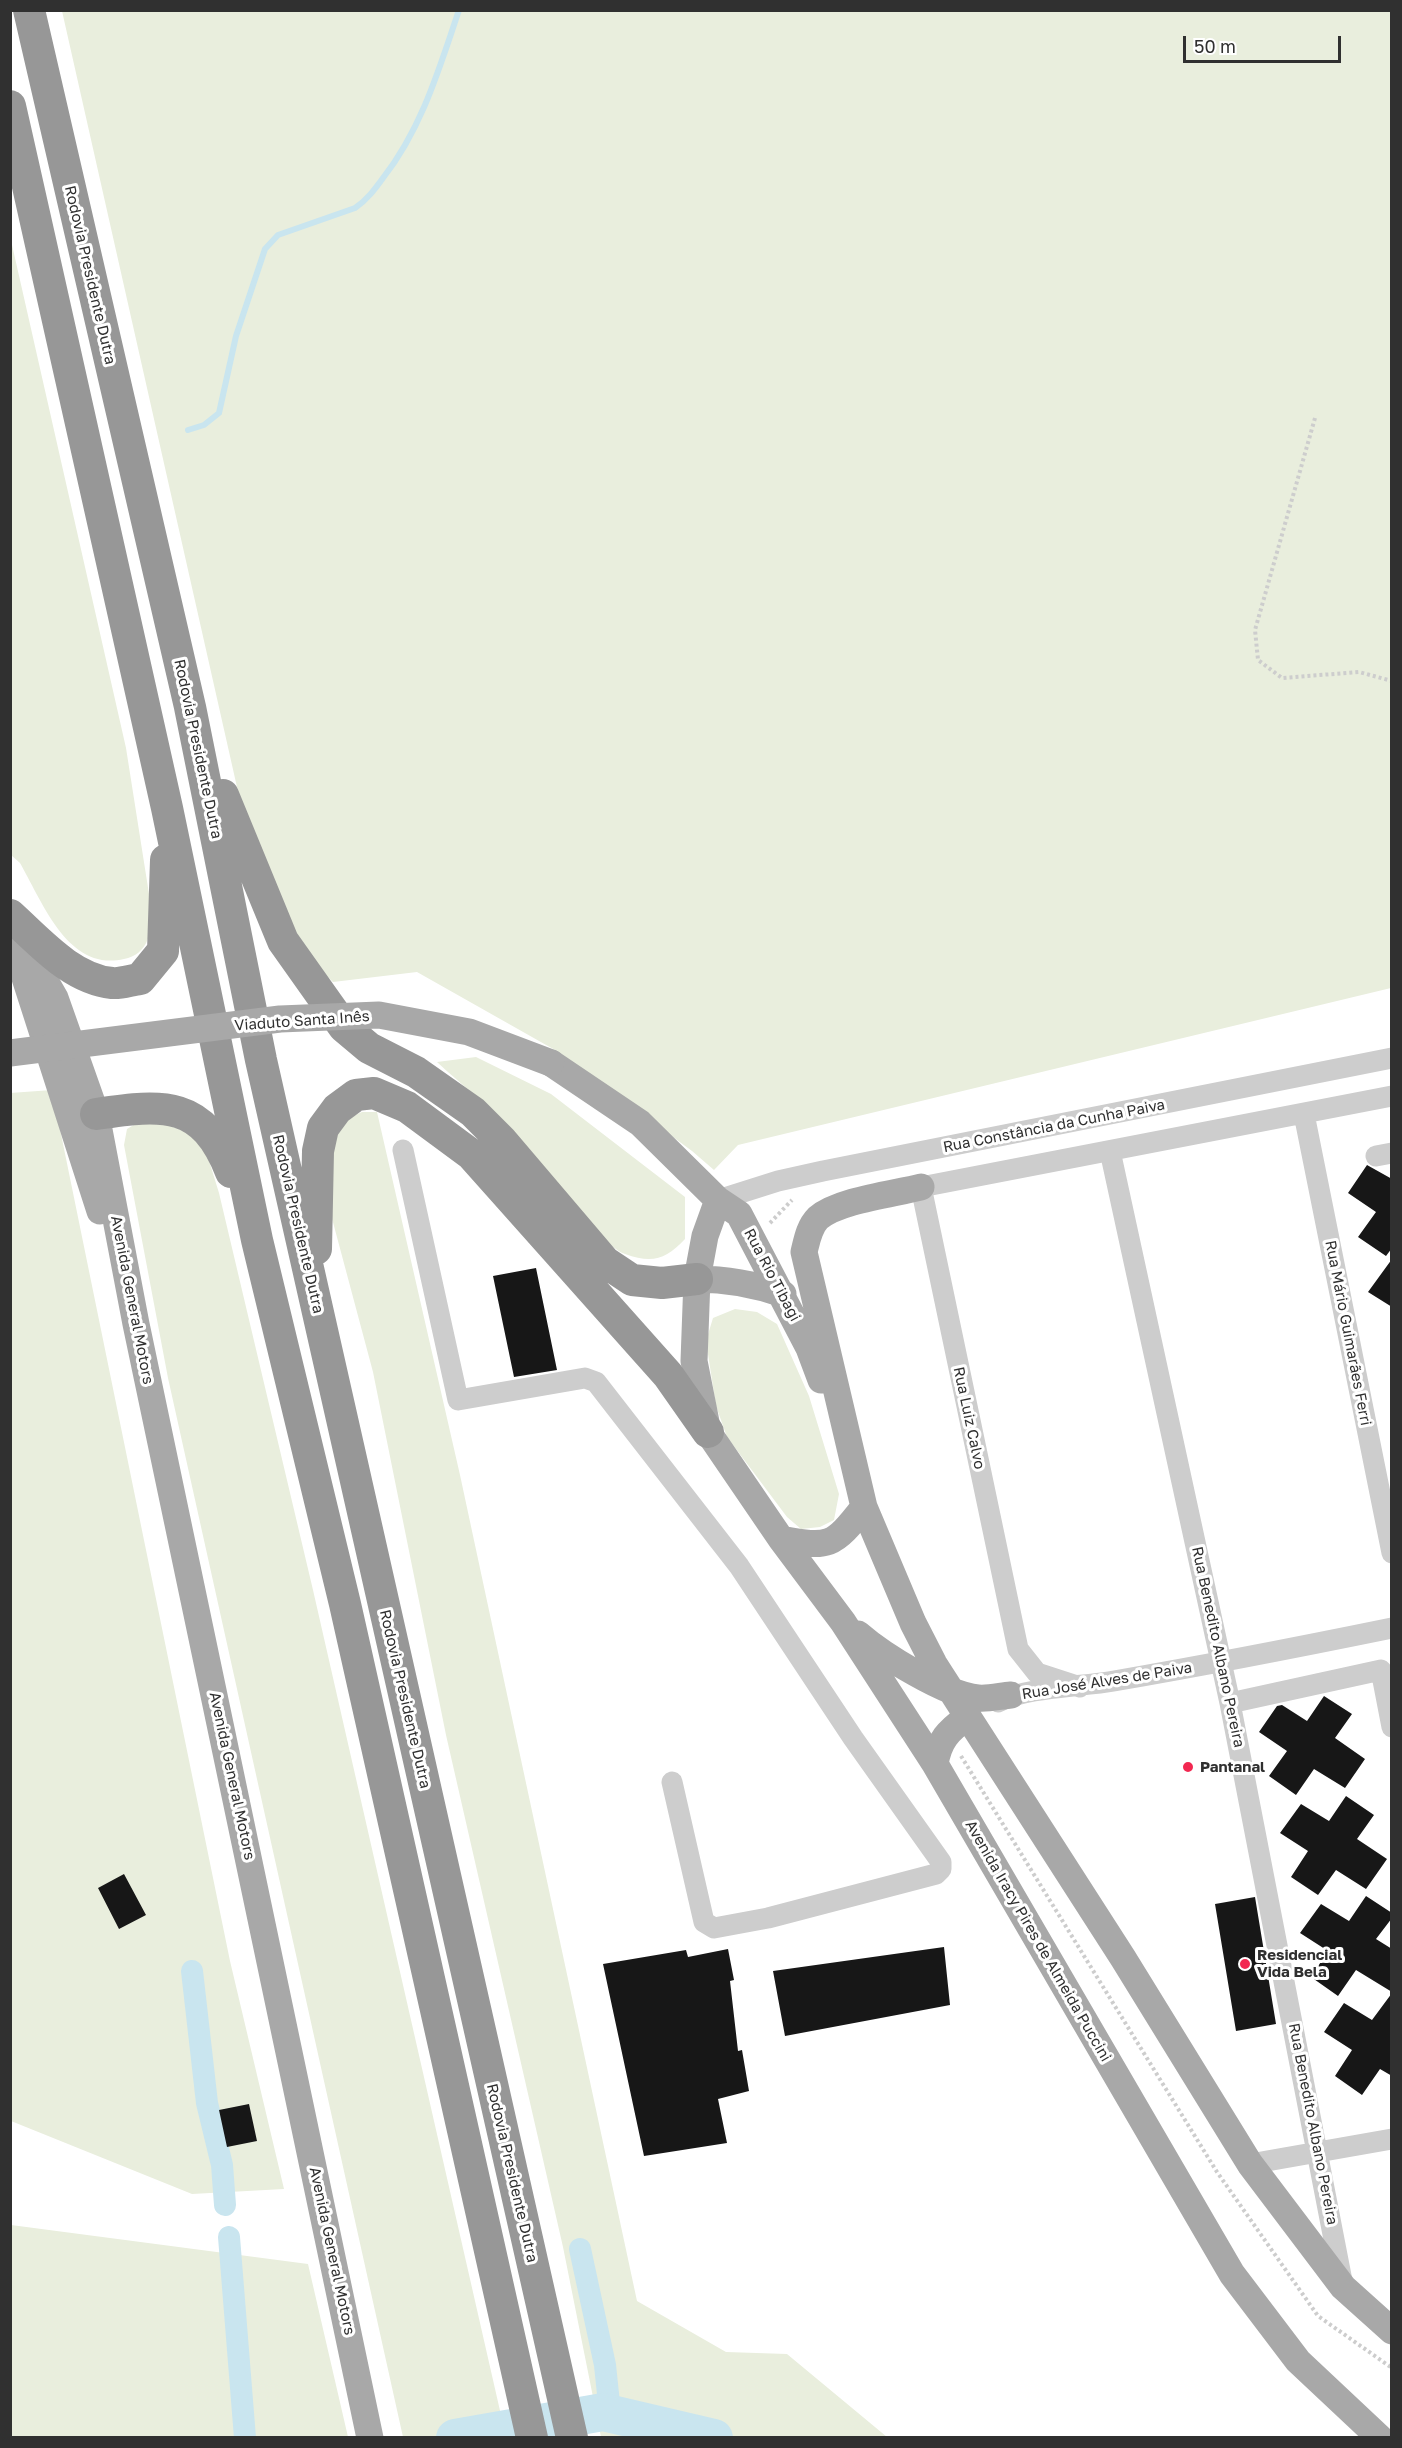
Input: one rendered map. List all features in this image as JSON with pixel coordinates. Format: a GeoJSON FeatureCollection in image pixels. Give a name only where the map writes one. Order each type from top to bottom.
{"type":"FeatureCollection","features":[{"type":"Feature","properties":{"kind":"highway","name":"Rodovia Presidente Dutra"},"geometry":{"type":"LineString","coordinates":[[29,10],[190,707],[261,1060],[572,2438]]}},
{"type":"Feature","properties":{"kind":"highway"},"geometry":{"type":"LineString","coordinates":[[10,106],[167,808],[256,1240],[348,1616],[532,2438]]}},
{"type":"Feature","properties":{"kind":"highway"},"geometry":{"type":"LineString","coordinates":[[190,707],[244,851],[283,941],[344,1027],[369,1048],[416,1072],[473,1112],[502,1141],[605,1262],[632,1280],[662,1283],[698,1279]]}},
{"type":"Feature","properties":{"kind":"highway"},"geometry":{"type":"LineString","coordinates":[[10,915],[61,960],[90,978],[114,983],[140,979],[163,951],[167,808]]}},
{"type":"Feature","properties":{"kind":"highway"},"geometry":{"type":"LineString","coordinates":[[314,1295],[318,1151],[323,1128],[337,1109],[356,1095],[374,1093],[407,1107],[472,1155],[668,1375],[708,1432]]}},
{"type":"Feature","properties":{"kind":"highway"},"geometry":{"type":"LineString","coordinates":[[96,1114],[127,1109],[170,1110],[179,1111],[205,1125],[222,1148],[256,1240]]}},
{"type":"Feature","properties":{"kind":"main road","name":"Avenida General Motors"},"geometry":{"type":"LineString","coordinates":[[10,921],[55,998],[96,1114],[136,1324],[370,2438]]}},
{"type":"Feature","properties":{"kind":"main road"},"geometry":{"type":"LineString","coordinates":[[10,932],[136,1324]]}},
{"type":"Feature","properties":{"kind":"main road","name":"Viaduto Santa Inês"},"geometry":{"type":"LineString","coordinates":[[10,1053],[280,1020],[379,1015],[469,1032],[551,1063]]}},
{"type":"Feature","properties":{"kind":"main road","name":"Rua Rio Tibagi"},"geometry":{"type":"LineString","coordinates":[[551,1063],[640,1123],[718,1200],[739,1214],[783,1294],[809,1348],[853,1462]]}},
{"type":"Feature","properties":{"kind":"main road"},"geometry":{"type":"LineString","coordinates":[[59,1083],[74,1100],[96,1114]]}},
{"type":"Feature","properties":{"kind":"main road"},"geometry":{"type":"LineString","coordinates":[[921,1187],[836,1208],[818,1219],[808,1233],[804,1252],[864,1507],[913,1623],[950,1690],[957,1725],[1123,1958],[1250,2164],[1343,2287],[1392,2331]]}},
{"type":"Feature","properties":{"kind":"main road"},"geometry":{"type":"LineString","coordinates":[[708,1432],[694,1360],[698,1279],[705,1236],[718,1200]]}},
{"type":"Feature","properties":{"kind":"main road"},"geometry":{"type":"LineString","coordinates":[[698,1279],[725,1279],[760,1286],[783,1294]]}},
{"type":"Feature","properties":{"kind":"main road","name":"Avenida Iracy Pires de Almeida Puccini"},"geometry":{"type":"LineString","coordinates":[[708,1432],[781,1539],[843,1622],[935,1764],[1232,2274],[1298,2361],[1380,2438]]}},
{"type":"Feature","properties":{"kind":"main road"},"geometry":{"type":"LineString","coordinates":[[781,1539],[817,1545],[836,1539],[864,1507]]}},
{"type":"Feature","properties":{"kind":"main road"},"geometry":{"type":"LineString","coordinates":[[843,1622],[875,1649],[950,1690],[978,1698],[1011,1695]]}},
{"type":"Feature","properties":{"kind":"main road"},"geometry":{"type":"LineString","coordinates":[[935,1764],[938,1745],[957,1725]]}},
{"type":"Feature","properties":{"kind":"street","name":"Rua Constância da Cunha Paiva"},"geometry":{"type":"LineString","coordinates":[[718,1200],[778,1181],[823,1171],[1392,1058]]}},
{"type":"Feature","properties":{"kind":"street"},"geometry":{"type":"LineString","coordinates":[[921,1187],[1392,1096]]}},
{"type":"Feature","properties":{"kind":"street","name":"Rua Mário Guimarães Ferri"},"geometry":{"type":"LineString","coordinates":[[1304,1114],[1392,1553]]}},
{"type":"Feature","properties":{"kind":"street"},"geometry":{"type":"LineString","coordinates":[[403,1150],[458,1400],[585,1378],[596,1382],[739,1566],[847,1729],[941,1862],[941,1869],[936,1874],[768,1918],[714,1928],[707,1926],[704,1922],[672,1782]]}},
{"type":"Feature","properties":{"kind":"street","name":"Rua Benedito Albano Pereira"},"geometry":{"type":"LineString","coordinates":[[1110,1151],[1222,1663],[1319,2153],[1343,2287]]}},
{"type":"Feature","properties":{"kind":"street","name":"Rua Luiz Calvo"},"geometry":{"type":"LineString","coordinates":[[921,1187],[1018,1649],[1036,1673],[1080,1687]]}},
{"type":"Feature","properties":{"kind":"street","name":"Rua José Alves de Paiva"},"geometry":{"type":"LineString","coordinates":[[957,1725],[1011,1695],[1080,1687],[1222,1663],[1392,1628]]}},
{"type":"Feature","properties":{"kind":"street"},"geometry":{"type":"LineString","coordinates":[[934,1664],[962,1680],[985,1689],[1011,1695]]}},
{"type":"Feature","properties":{"kind":"street"},"geometry":{"type":"LineString","coordinates":[[1230,1703],[1381,1670],[1392,1727]]}},
{"type":"Feature","properties":{"kind":"street"},"geometry":{"type":"LineString","coordinates":[[1250,2164],[1392,2139]]}},
{"type":"Feature","properties":{"kind":"path"},"geometry":{"type":"LineString","coordinates":[[1315,418],[1256,630],[1258,660],[1282,678],[1359,672],[1392,681]]}},
{"type":"Feature","properties":{"kind":"path"},"geometry":{"type":"LineString","coordinates":[[957,1725],[1218,2172],[1318,2316],[1392,2368]]}},
{"type":"Feature","properties":{"kind":"green space"},"geometry":{"type":"Polygon","coordinates":[[[62,11],[1391,11],[1391,988],[738,1145],[714,1170],[692,1151],[555,1050],[417,972],[333,982],[315,965],[289,929],[239,796],[62,11]]]}},
{"type":"Feature","properties":{"kind":"green space"},"geometry":{"type":"Polygon","coordinates":[[[10,236],[126,748],[152,913],[147,942],[138,953],[124,959],[104,960],[87,955],[73,945],[48,914],[20,863],[11,855],[10,236]]]}},
{"type":"Feature","properties":{"kind":"green space"},"geometry":{"type":"Polygon","coordinates":[[[476,1057],[551,1094],[685,1197],[685,1239],[672,1251],[651,1259],[625,1254],[613,1247],[583,1218],[514,1133],[437,1062],[476,1057]]]}},
{"type":"Feature","properties":{"kind":"green space"},"geometry":{"type":"Polygon","coordinates":[[[52,1090],[230,1961],[284,2189],[192,2194],[11,2121],[10,1093],[52,1090]]]}},
{"type":"Feature","properties":{"kind":"green space"},"geometry":{"type":"Polygon","coordinates":[[[362,1112],[377,1112],[460,1475],[637,2301],[726,2352],[787,2354],[887,2437],[714,2437],[654,2423],[667,2437],[601,2437],[563,2247],[446,1735],[373,1372],[330,1211],[326,1155],[344,1120],[362,1112]]]}},
{"type":"Feature","properties":{"kind":"green space"},"geometry":{"type":"Polygon","coordinates":[[[147,1117],[202,1138],[219,1193],[313,1590],[506,2437],[403,2437],[168,1378],[124,1145],[127,1129],[147,1117]]]}},
{"type":"Feature","properties":{"kind":"green space"},"geometry":{"type":"Polygon","coordinates":[[[735,1309],[757,1312],[777,1324],[809,1396],[839,1494],[834,1520],[820,1527],[801,1529],[787,1517],[727,1437],[716,1406],[706,1341],[713,1318],[735,1309]]]}},
{"type":"Feature","properties":{"kind":"green space"},"geometry":{"type":"Polygon","coordinates":[[[11,2225],[308,2264],[348,2437],[11,2437],[11,2225]]]}},
{"type":"Feature","properties":{"kind":"building"},"geometry":{"type":"Polygon","coordinates":[[[1367,1165],[1392,1179],[1392,1248],[1386,1256],[1358,1237],[1376,1212],[1348,1193],[1367,1165]]]}},
{"type":"Feature","properties":{"kind":"building"},"geometry":{"type":"Polygon","coordinates":[[[1392,1259],[1392,1307],[1368,1292],[1392,1259]]]}},
{"type":"Feature","properties":{"kind":"building"},"geometry":{"type":"Polygon","coordinates":[[[536,1268],[557,1370],[514,1377],[493,1276],[536,1268]]]}},
{"type":"Feature","properties":{"kind":"building"},"geometry":{"type":"Polygon","coordinates":[[[1324,1696],[1352,1714],[1335,1738],[1365,1759],[1345,1788],[1314,1769],[1296,1795],[1269,1776],[1287,1751],[1259,1732],[1277,1706],[1282,1705],[1307,1721],[1324,1696]]]}},
{"type":"Feature","properties":{"kind":"building"},"geometry":{"type":"Polygon","coordinates":[[[1346,1796],[1374,1815],[1357,1839],[1387,1859],[1366,1889],[1336,1870],[1318,1895],[1291,1877],[1308,1851],[1280,1833],[1301,1804],[1329,1821],[1346,1796]]]}},
{"type":"Feature","properties":{"kind":"building"},"geometry":{"type":"Polygon","coordinates":[[[124,1874],[146,1915],[119,1929],[98,1888],[124,1874]]]}},
{"type":"Feature","properties":{"kind":"building"},"geometry":{"type":"Polygon","coordinates":[[[1366,1896],[1392,1913],[1392,1918],[1376,1939],[1392,1949],[1392,1992],[1356,1970],[1338,1996],[1311,1977],[1328,1951],[1300,1933],[1321,1904],[1349,1921],[1366,1896]]]}},
{"type":"Feature","properties":{"kind":"building","name":"Residencial Vida Bela"},"geometry":{"type":"Polygon","coordinates":[[[1255,1897],[1276,2024],[1236,2031],[1215,1904],[1255,1897]]]}},
{"type":"Feature","properties":{"kind":"building"},"geometry":{"type":"Polygon","coordinates":[[[944,1947],[950,2005],[785,2036],[773,1971],[944,1947]]]}},
{"type":"Feature","properties":{"kind":"building"},"geometry":{"type":"Polygon","coordinates":[[[728,1949],[734,1980],[730,1981],[738,2051],[742,2050],[749,2091],[718,2099],[727,2143],[644,2156],[603,1964],[686,1950],[688,1957],[728,1949]]]}},
{"type":"Feature","properties":{"kind":"building"},"geometry":{"type":"Polygon","coordinates":[[[1392,1993],[1392,2076],[1380,2069],[1362,2095],[1335,2076],[1352,2050],[1324,2032],[1344,2003],[1372,2020],[1392,1993]]]}},
{"type":"Feature","properties":{"kind":"building"},"geometry":{"type":"Polygon","coordinates":[[[249,2104],[257,2141],[227,2147],[219,2110],[249,2104]]]}},
{"type":"Feature","properties":{"kind":"waterway"},"geometry":{"type":"LineString","coordinates":[[188,430],[204,425],[219,413],[236,336],[265,249],[278,235],[355,208],[374,190],[397,159],[419,118],[459,10]]}},
{"type":"Feature","properties":{"kind":"waterway"},"geometry":{"type":"LineString","coordinates":[[192,1971],[207,2103],[222,2165],[225,2205]]}},
{"type":"Feature","properties":{"kind":"waterway"},"geometry":{"type":"LineString","coordinates":[[229,2237],[245,2438]]}},
{"type":"Feature","properties":{"kind":"waterway"},"geometry":{"type":"LineString","coordinates":[[580,2249],[605,2365],[610,2413]]}},
{"type":"Feature","properties":{"kind":"waterway"},"geometry":{"type":"LineString","coordinates":[[455,2438],[603,2412],[714,2438]]}},
{"type":"Feature","properties":{"kind":"place","name":"Pantanal"},"geometry":{"type":"Point","coordinates":[1188,1767]}},
{"type":"Feature","properties":{"kind":"place","name":"Residencial Vida Bela"},"geometry":{"type":"Point","coordinates":[1245,1964]}}]}
